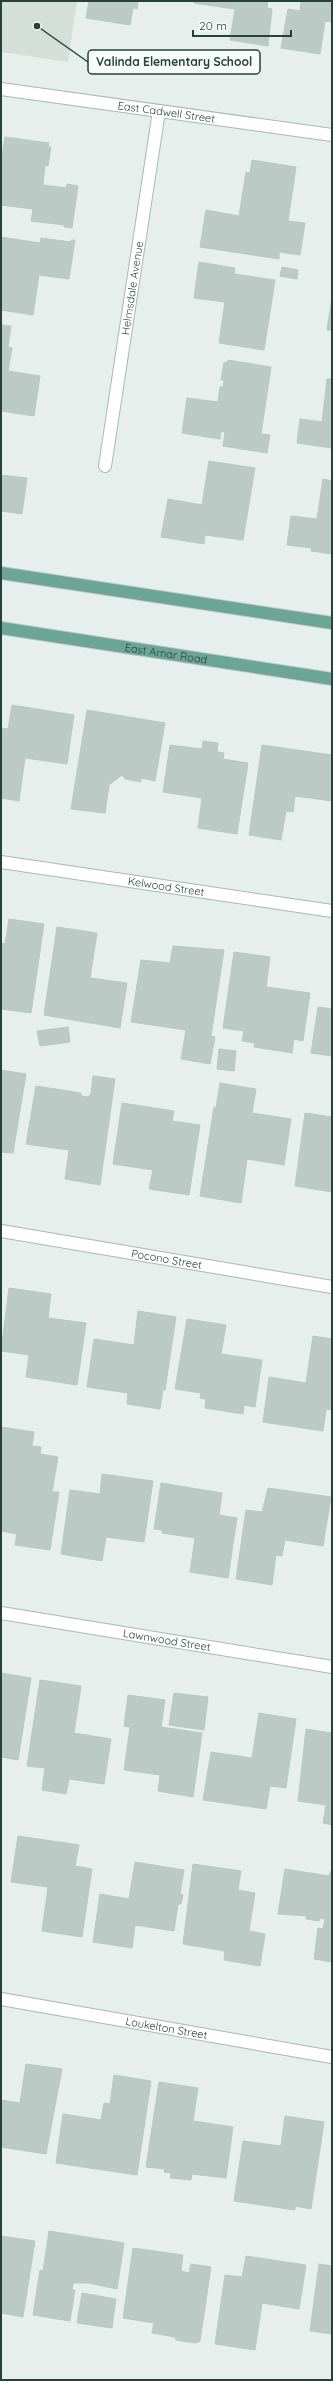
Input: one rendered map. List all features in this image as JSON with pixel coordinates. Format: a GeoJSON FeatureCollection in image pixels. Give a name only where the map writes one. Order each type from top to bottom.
{"type":"FeatureCollection","features":[{"type":"Feature","properties":{"kind":"main road"},"geometry":{"type":"LineString","coordinates":[[1,573],[332,623]]}},
{"type":"Feature","properties":{"kind":"main road","name":"East Amar Road"},"geometry":{"type":"LineString","coordinates":[[1,628],[332,679]]}},
{"type":"Feature","properties":{"kind":"street","name":"East Cadwell Street"},"geometry":{"type":"LineString","coordinates":[[1,89],[332,135]]}},
{"type":"Feature","properties":{"kind":"street","name":"Helmsdale Avenue"},"geometry":{"type":"LineString","coordinates":[[105,466],[159,111]]}},
{"type":"Feature","properties":{"kind":"street","name":"Kelwood Street"},"geometry":{"type":"LineString","coordinates":[[1,862],[332,911]]}},
{"type":"Feature","properties":{"kind":"street","name":"Pocono Street"},"geometry":{"type":"LineString","coordinates":[[1,1231],[332,1287]]}},
{"type":"Feature","properties":{"kind":"street","name":"Lawnwood Street"},"geometry":{"type":"LineString","coordinates":[[1,1613],[332,1667]]}},
{"type":"Feature","properties":{"kind":"street","name":"Loukelton Street"},"geometry":{"type":"LineString","coordinates":[[1,1999],[332,2057]]}},
{"type":"Feature","properties":{"kind":"shaded area"},"geometry":{"type":"Polygon","coordinates":[[[1,1],[77,1],[68,62],[1,52],[1,1]]]}},
{"type":"Feature","properties":{"kind":"building"},"geometry":{"type":"Polygon","coordinates":[[[89,1],[138,1],[137,9],[133,8],[130,25],[86,18],[89,1]]]}},
{"type":"Feature","properties":{"kind":"building"},"geometry":{"type":"Polygon","coordinates":[[[195,1],[268,1],[267,8],[272,9],[268,46],[230,40],[235,9],[194,3],[195,1]]]}},
{"type":"Feature","properties":{"kind":"building"},"geometry":{"type":"Polygon","coordinates":[[[301,1],[332,1],[332,22],[325,21],[320,54],[281,48],[288,9],[300,11],[301,1]]]}},
{"type":"Feature","properties":{"kind":"building"},"geometry":{"type":"Polygon","coordinates":[[[5,137],[49,143],[48,147],[51,147],[48,166],[45,165],[43,185],[66,188],[67,184],[78,186],[72,228],[64,227],[64,225],[31,221],[33,209],[1,205],[1,162],[5,137]]]}},
{"type":"Feature","properties":{"kind":"building"},"geometry":{"type":"Polygon","coordinates":[[[252,160],[296,167],[288,221],[305,223],[300,255],[279,252],[279,259],[200,247],[206,210],[239,216],[246,172],[250,173],[252,160]]]}},
{"type":"Feature","properties":{"kind":"building"},"geometry":{"type":"Polygon","coordinates":[[[1,237],[40,243],[41,238],[71,242],[71,240],[75,240],[69,279],[39,275],[33,315],[1,310],[1,237]]]}},
{"type":"Feature","properties":{"kind":"building"},"geometry":{"type":"Polygon","coordinates":[[[199,262],[235,268],[234,274],[275,280],[264,350],[219,343],[225,302],[194,298],[199,262]]]}},
{"type":"Feature","properties":{"kind":"building"},"geometry":{"type":"Polygon","coordinates":[[[282,267],[298,270],[297,279],[280,276],[282,267]]]}},
{"type":"Feature","properties":{"kind":"building"},"geometry":{"type":"Polygon","coordinates":[[[332,298],[332,330],[327,330],[332,298]]]}},
{"type":"Feature","properties":{"kind":"building"},"geometry":{"type":"Polygon","coordinates":[[[1,325],[11,326],[8,347],[12,348],[8,371],[40,376],[34,416],[1,411],[1,325]]]}},
{"type":"Feature","properties":{"kind":"building"},"geometry":{"type":"Polygon","coordinates":[[[228,360],[271,367],[261,434],[270,435],[267,453],[223,446],[225,432],[221,431],[220,439],[182,433],[187,398],[218,402],[220,387],[223,387],[224,380],[221,380],[224,362],[227,363],[228,360]]]}},
{"type":"Feature","properties":{"kind":"building"},"geometry":{"type":"Polygon","coordinates":[[[327,379],[332,379],[332,448],[297,443],[300,419],[322,422],[327,379]]]}},
{"type":"Feature","properties":{"kind":"building"},"geometry":{"type":"Polygon","coordinates":[[[209,461],[255,468],[243,540],[205,535],[204,544],[161,537],[168,499],[202,505],[209,461]]]}},
{"type":"Feature","properties":{"kind":"building"},"geometry":{"type":"Polygon","coordinates":[[[1,475],[27,478],[22,514],[1,511],[1,475]]]}},
{"type":"Feature","properties":{"kind":"building"},"geometry":{"type":"Polygon","coordinates":[[[323,479],[332,481],[332,554],[311,551],[312,548],[287,545],[291,516],[317,519],[323,479]]]}},
{"type":"Feature","properties":{"kind":"building"},"geometry":{"type":"Polygon","coordinates":[[[12,705],[74,715],[67,764],[25,758],[19,801],[1,798],[1,728],[8,729],[12,705]]]}},
{"type":"Feature","properties":{"kind":"building"},"geometry":{"type":"Polygon","coordinates":[[[87,710],[165,723],[155,781],[141,778],[141,782],[125,779],[122,775],[109,785],[105,813],[71,809],[87,710]]]}},
{"type":"Feature","properties":{"kind":"building"},"geometry":{"type":"Polygon","coordinates":[[[203,741],[218,743],[217,752],[224,753],[223,759],[248,763],[237,834],[198,828],[202,798],[163,792],[170,745],[202,749],[203,741]]]}},
{"type":"Feature","properties":{"kind":"building"},"geometry":{"type":"Polygon","coordinates":[[[262,745],[332,755],[332,801],[295,796],[293,812],[286,811],[281,840],[249,835],[262,745]]]}},
{"type":"Feature","properties":{"kind":"building"},"geometry":{"type":"Polygon","coordinates":[[[9,919],[44,924],[31,1013],[1,1009],[1,943],[5,944],[9,919]]]}},
{"type":"Feature","properties":{"kind":"building"},"geometry":{"type":"Polygon","coordinates":[[[57,927],[97,933],[90,978],[127,983],[120,1028],[44,1015],[57,927]]]}},
{"type":"Feature","properties":{"kind":"building"},"geometry":{"type":"Polygon","coordinates":[[[173,946],[224,950],[211,1036],[215,1037],[210,1064],[181,1059],[186,1030],[131,1022],[141,960],[170,963],[173,946]]]}},
{"type":"Feature","properties":{"kind":"building"},"geometry":{"type":"Polygon","coordinates":[[[234,952],[270,957],[266,987],[310,993],[303,1041],[294,1039],[292,1053],[254,1047],[255,1043],[242,1041],[244,1031],[223,1028],[234,952]]]}},
{"type":"Feature","properties":{"kind":"building"},"geometry":{"type":"Polygon","coordinates":[[[318,1007],[332,1009],[332,1056],[311,1053],[318,1007]]]}},
{"type":"Feature","properties":{"kind":"building"},"geometry":{"type":"Polygon","coordinates":[[[68,1027],[70,1042],[40,1046],[37,1031],[68,1027]]]}},
{"type":"Feature","properties":{"kind":"building"},"geometry":{"type":"Polygon","coordinates":[[[219,1049],[236,1051],[234,1071],[217,1069],[219,1049]]]}},
{"type":"Feature","properties":{"kind":"building"},"geometry":{"type":"Polygon","coordinates":[[[1,1070],[26,1074],[13,1153],[1,1152],[1,1070]]]}},
{"type":"Feature","properties":{"kind":"building"},"geometry":{"type":"Polygon","coordinates":[[[93,1076],[115,1079],[100,1185],[65,1179],[69,1150],[26,1144],[36,1086],[81,1093],[81,1096],[88,1097],[91,1094],[93,1076]]]}},
{"type":"Feature","properties":{"kind":"building"},"geometry":{"type":"Polygon","coordinates":[[[220,1083],[256,1089],[252,1113],[291,1119],[284,1165],[247,1159],[241,1203],[200,1196],[214,1107],[216,1108],[220,1083]]]}},
{"type":"Feature","properties":{"kind":"building"},"geometry":{"type":"Polygon","coordinates":[[[122,1103],[174,1111],[172,1121],[200,1125],[189,1195],[149,1189],[153,1170],[113,1164],[122,1103]]]}},
{"type":"Feature","properties":{"kind":"building"},"geometry":{"type":"Polygon","coordinates":[[[305,1113],[332,1117],[332,1192],[295,1186],[305,1113]]]}},
{"type":"Feature","properties":{"kind":"building"},"geometry":{"type":"Polygon","coordinates":[[[9,1288],[51,1294],[48,1318],[86,1323],[77,1385],[26,1377],[29,1355],[1,1351],[9,1288]]]}},
{"type":"Feature","properties":{"kind":"building"},"geometry":{"type":"Polygon","coordinates":[[[138,1311],[176,1317],[165,1390],[163,1390],[160,1409],[127,1404],[128,1393],[87,1387],[94,1339],[134,1345],[138,1311]]]}},
{"type":"Feature","properties":{"kind":"building"},"geometry":{"type":"Polygon","coordinates":[[[187,1319],[226,1325],[221,1354],[262,1360],[255,1407],[244,1405],[243,1414],[205,1408],[206,1399],[200,1398],[201,1393],[175,1389],[187,1319]]]}},
{"type":"Feature","properties":{"kind":"building"},"geometry":{"type":"Polygon","coordinates":[[[313,1336],[332,1339],[332,1410],[326,1409],[323,1431],[263,1422],[269,1377],[306,1383],[313,1336]]]}},
{"type":"Feature","properties":{"kind":"building"},"geometry":{"type":"Polygon","coordinates":[[[1,1427],[34,1432],[32,1446],[41,1447],[40,1454],[58,1457],[52,1492],[59,1492],[50,1550],[15,1545],[17,1534],[1,1531],[1,1427]]]}},
{"type":"Feature","properties":{"kind":"building"},"geometry":{"type":"Polygon","coordinates":[[[102,1474],[153,1481],[144,1542],[106,1537],[102,1561],[61,1554],[70,1490],[100,1494],[102,1474]]]}},
{"type":"Feature","properties":{"kind":"building"},"geometry":{"type":"Polygon","coordinates":[[[161,1483],[222,1493],[219,1515],[237,1518],[228,1578],[190,1572],[195,1538],[162,1533],[162,1530],[154,1529],[161,1483]]]}},
{"type":"Feature","properties":{"kind":"building"},"geometry":{"type":"Polygon","coordinates":[[[268,1488],[331,1497],[323,1546],[285,1540],[282,1556],[276,1555],[272,1585],[236,1579],[246,1510],[262,1512],[268,1488]]]}},
{"type":"Feature","properties":{"kind":"building"},"geometry":{"type":"Polygon","coordinates":[[[1,1673],[31,1678],[18,1760],[1,1757],[1,1673]]]}},
{"type":"Feature","properties":{"kind":"building"},"geometry":{"type":"Polygon","coordinates":[[[40,1680],[81,1686],[74,1733],[111,1739],[104,1784],[69,1779],[66,1794],[42,1790],[45,1768],[27,1766],[40,1680]]]}},
{"type":"Feature","properties":{"kind":"building"},"geometry":{"type":"Polygon","coordinates":[[[174,1693],[208,1697],[204,1730],[169,1725],[174,1693]]]}},
{"type":"Feature","properties":{"kind":"building"},"geometry":{"type":"Polygon","coordinates":[[[128,1695],[165,1700],[161,1727],[202,1733],[193,1797],[158,1791],[160,1775],[124,1770],[130,1727],[124,1726],[128,1695]]]}},
{"type":"Feature","properties":{"kind":"building"},"geometry":{"type":"Polygon","coordinates":[[[259,1713],[296,1719],[286,1788],[270,1786],[266,1809],[203,1800],[211,1752],[252,1758],[259,1713]]]}},
{"type":"Feature","properties":{"kind":"building"},"geometry":{"type":"Polygon","coordinates":[[[306,1729],[332,1733],[332,1825],[323,1823],[326,1805],[298,1801],[306,1729]]]}},
{"type":"Feature","properties":{"kind":"building"},"geometry":{"type":"Polygon","coordinates":[[[18,1836],[79,1845],[75,1866],[92,1869],[82,1937],[42,1931],[48,1887],[11,1882],[18,1836]]]}},
{"type":"Feature","properties":{"kind":"building"},"geometry":{"type":"Polygon","coordinates":[[[135,1862],[184,1870],[180,1894],[183,1895],[181,1904],[178,1904],[174,1931],[135,1925],[132,1948],[93,1942],[100,1894],[129,1899],[135,1862]]]}},
{"type":"Feature","properties":{"kind":"building"},"geometry":{"type":"Polygon","coordinates":[[[193,1864],[241,1871],[238,1890],[255,1893],[249,1931],[265,1934],[260,1966],[224,1960],[225,1951],[183,1944],[193,1864]]]}},
{"type":"Feature","properties":{"kind":"building"},"geometry":{"type":"Polygon","coordinates":[[[285,1869],[329,1876],[332,1869],[332,1962],[314,1959],[318,1928],[323,1929],[325,1919],[320,1918],[319,1921],[306,1919],[307,1916],[278,1914],[285,1869]]]}},
{"type":"Feature","properties":{"kind":"building"},"geometry":{"type":"Polygon","coordinates":[[[26,2064],[62,2069],[46,2154],[1,2147],[1,2100],[20,2103],[26,2064]]]}},
{"type":"Feature","properties":{"kind":"building"},"geometry":{"type":"Polygon","coordinates":[[[114,2075],[151,2081],[137,2175],[56,2163],[63,2114],[101,2120],[104,2103],[110,2104],[114,2075]]]}},
{"type":"Feature","properties":{"kind":"building"},"geometry":{"type":"Polygon","coordinates":[[[159,2082],[198,2088],[193,2121],[233,2127],[226,2178],[192,2174],[191,2180],[170,2178],[171,2173],[164,2172],[165,2169],[146,2167],[159,2082]]]}},
{"type":"Feature","properties":{"kind":"building"},"geometry":{"type":"Polygon","coordinates":[[[285,2116],[324,2122],[311,2209],[295,2206],[295,2210],[234,2201],[243,2141],[281,2146],[285,2116]]]}},
{"type":"Feature","properties":{"kind":"building"},"geometry":{"type":"Polygon","coordinates":[[[49,2231],[124,2243],[117,2289],[88,2283],[73,2283],[72,2290],[75,2290],[70,2321],[33,2315],[40,2270],[43,2271],[49,2231]]]}},
{"type":"Feature","properties":{"kind":"building"},"geometry":{"type":"Polygon","coordinates":[[[1,2236],[35,2241],[23,2317],[1,2313],[1,2236]]]}},
{"type":"Feature","properties":{"kind":"building"},"geometry":{"type":"Polygon","coordinates":[[[133,2248],[183,2255],[181,2271],[189,2273],[191,2264],[211,2267],[200,2341],[196,2343],[176,2340],[175,2337],[152,2333],[154,2323],[123,2318],[133,2248]]]}},
{"type":"Feature","properties":{"kind":"building"},"geometry":{"type":"Polygon","coordinates":[[[246,2256],[306,2265],[299,2309],[262,2303],[255,2350],[215,2344],[225,2275],[242,2277],[246,2256]]]}},
{"type":"Feature","properties":{"kind":"building"},"geometry":{"type":"Polygon","coordinates":[[[319,2264],[332,2266],[332,2334],[310,2331],[319,2264]]]}},
{"type":"Feature","properties":{"kind":"building"},"geometry":{"type":"Polygon","coordinates":[[[82,2293],[116,2299],[112,2328],[77,2323],[82,2293]]]}},
{"type":"Feature","properties":{"kind":"place","name":"Valinda Elementary School"},"geometry":{"type":"Point","coordinates":[37,26]}}]}
